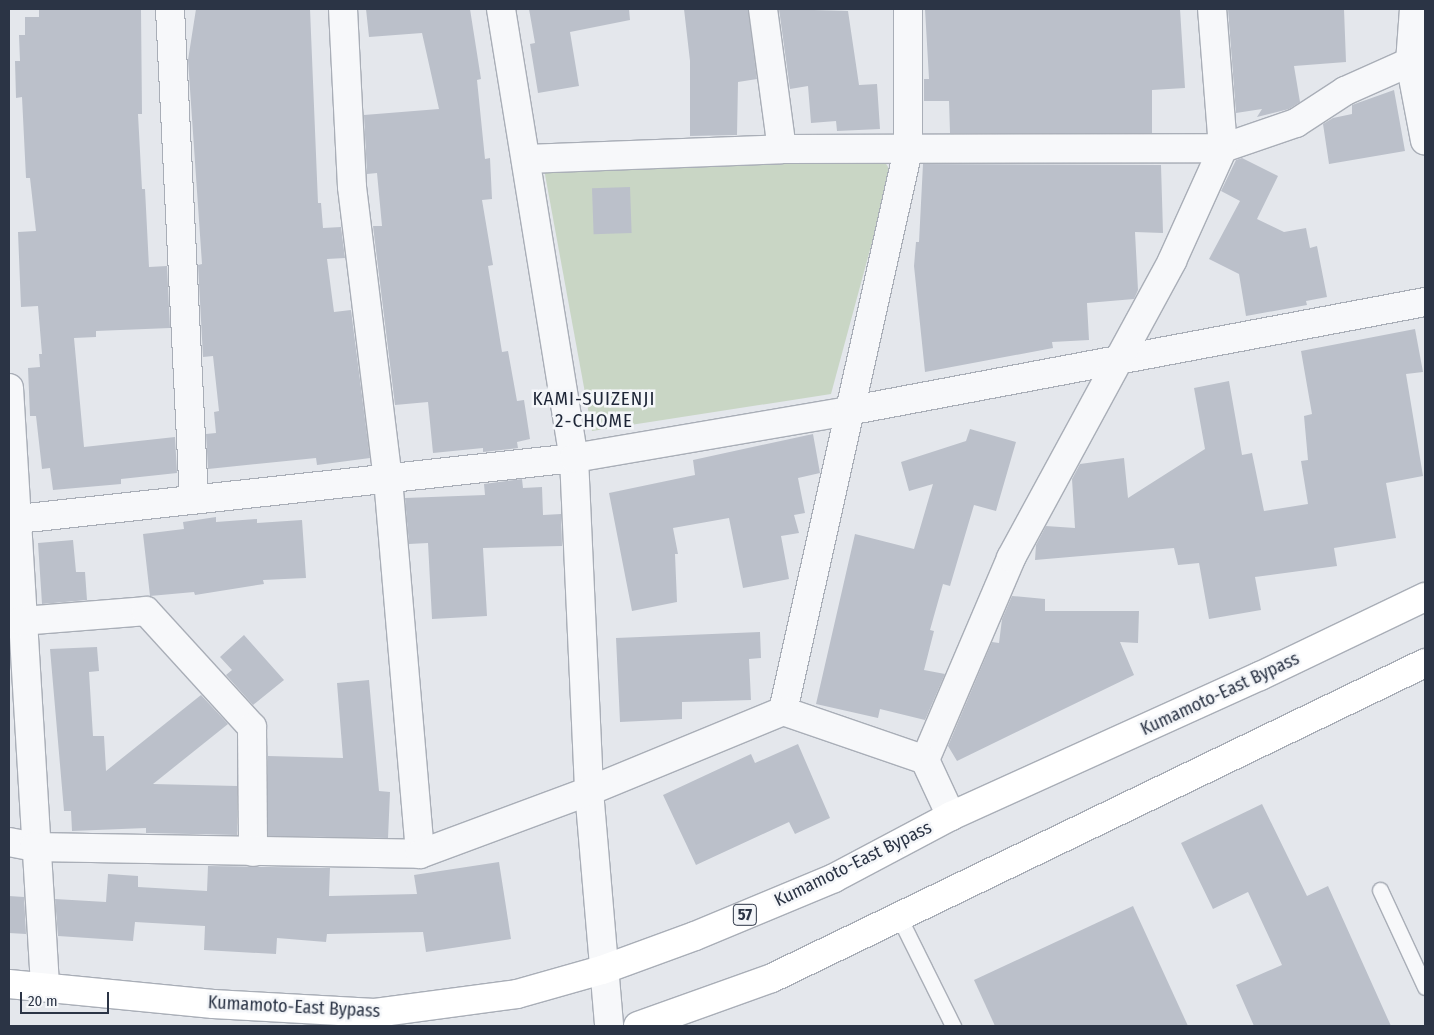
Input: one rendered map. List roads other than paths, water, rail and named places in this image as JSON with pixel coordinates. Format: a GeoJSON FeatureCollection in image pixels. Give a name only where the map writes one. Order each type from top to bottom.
{"type":"FeatureCollection","features":[{"type":"Feature","properties":{"kind":"highway","name":"Kumamoto-East Bypass"},"geometry":{"type":"LineString","coordinates":[[9,984],[45,986],[213,1004],[375,1013],[517,994],[602,970],[695,936],[834,878],[951,816],[1260,676],[1425,597]]}},
{"type":"Feature","properties":{"kind":"highway"},"geometry":{"type":"LineString","coordinates":[[638,1026],[772,978],[1425,663]]}},
{"type":"Feature","properties":{"kind":"street"},"geometry":{"type":"LineString","coordinates":[[170,9],[194,498]]}},
{"type":"Feature","properties":{"kind":"street"},"geometry":{"type":"LineString","coordinates":[[343,9],[352,187],[388,479],[420,854]]}},
{"type":"Feature","properties":{"kind":"street"},"geometry":{"type":"LineString","coordinates":[[501,9],[574,458],[590,791],[602,970],[608,1026]]}},
{"type":"Feature","properties":{"kind":"street"},"geometry":{"type":"LineString","coordinates":[[763,9],[782,149]]}},
{"type":"Feature","properties":{"kind":"street"},"geometry":{"type":"LineString","coordinates":[[783,711],[848,411],[899,205],[908,150],[908,9]]}},
{"type":"Feature","properties":{"kind":"street"},"geometry":{"type":"LineString","coordinates":[[925,760],[1011,558],[1116,360],[1172,261],[1223,148],[1212,9]]}},
{"type":"Feature","properties":{"kind":"street"},"geometry":{"type":"LineString","coordinates":[[1414,9],[1410,62],[1422,100],[1425,141]]}},
{"type":"Feature","properties":{"kind":"street"},"geometry":{"type":"LineString","coordinates":[[526,158],[782,149],[1223,148],[1296,122],[1345,91],[1410,62]]}},
{"type":"Feature","properties":{"kind":"street"},"geometry":{"type":"LineString","coordinates":[[12,520],[194,498],[574,458],[848,411],[1425,302]]}},
{"type":"Feature","properties":{"kind":"street"},"geometry":{"type":"LineString","coordinates":[[9,388],[12,520],[22,621],[22,845],[45,986]]}},
{"type":"Feature","properties":{"kind":"street"},"geometry":{"type":"LineString","coordinates":[[22,621],[146,611],[252,728],[253,852]]}},
{"type":"Feature","properties":{"kind":"street"},"geometry":{"type":"LineString","coordinates":[[22,845],[253,852],[420,854],[590,791],[783,711],[925,760],[951,816]]}},
{"type":"Feature","properties":{"kind":"lane"},"geometry":{"type":"LineString","coordinates":[[1380,890],[1425,987]]}},
{"type":"Feature","properties":{"kind":"lane"},"geometry":{"type":"LineString","coordinates":[[899,917],[953,1026]]}},
{"type":"Feature","properties":{"kind":"district","name":"KAMI-SUIZENJI 2-CHOME"},"geometry":{"type":"Point","coordinates":[594,410]}}]}
